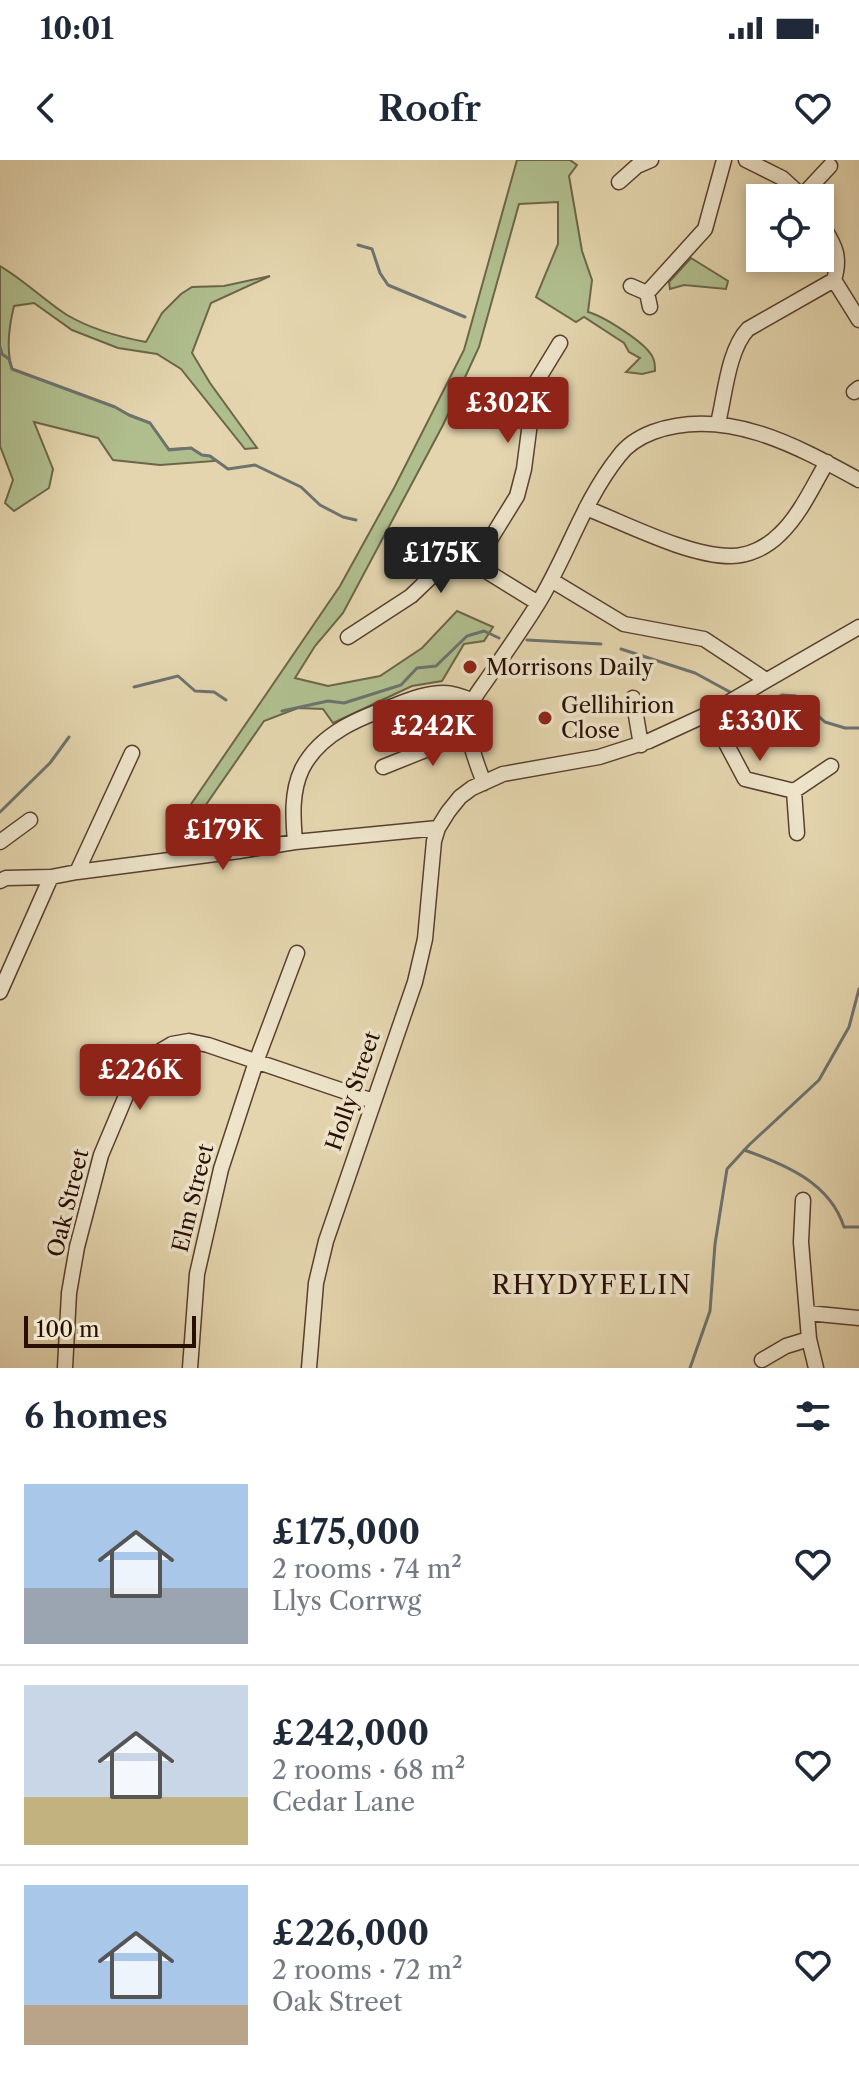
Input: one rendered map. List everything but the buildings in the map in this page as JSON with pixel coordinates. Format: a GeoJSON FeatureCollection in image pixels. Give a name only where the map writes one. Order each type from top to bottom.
{"type":"FeatureCollection","features":[{"type":"Feature","properties":{"kind":"street"},"geometry":{"type":"LineString","coordinates":[[619,182],[637,166],[651,160]]}},
{"type":"Feature","properties":{"kind":"street"},"geometry":{"type":"LineString","coordinates":[[631,286],[648,300],[705,229],[724,160]]}},
{"type":"Feature","properties":{"kind":"street"},"geometry":{"type":"LineString","coordinates":[[746,160],[789,184]]}},
{"type":"Feature","properties":{"kind":"street"},"geometry":{"type":"LineString","coordinates":[[814,184],[830,166]]}},
{"type":"Feature","properties":{"kind":"street"},"geometry":{"type":"LineString","coordinates":[[718,423],[735,347],[741,336],[834,280],[837,268],[834,243]]}},
{"type":"Feature","properties":{"kind":"street"},"geometry":{"type":"LineString","coordinates":[[834,280],[857,312]]}},
{"type":"Feature","properties":{"kind":"street"},"geometry":{"type":"LineString","coordinates":[[475,564],[517,496],[524,469],[535,384],[560,343]]}},
{"type":"Feature","properties":{"kind":"street"},"geometry":{"type":"LineString","coordinates":[[484,783],[468,733],[473,701],[538,603],[586,508],[620,454],[631,443],[666,428],[718,423],[762,434],[827,462],[859,480]]}},
{"type":"Feature","properties":{"kind":"street"},"geometry":{"type":"LineString","coordinates":[[586,508],[671,542],[706,552],[731,556],[750,553],[767,545],[792,520],[827,462]]}},
{"type":"Feature","properties":{"kind":"street"},"geometry":{"type":"LineString","coordinates":[[348,637],[411,596],[434,574],[466,562],[475,564],[538,603]]}},
{"type":"Feature","properties":{"kind":"street"},"geometry":{"type":"LineString","coordinates":[[551,580],[624,624],[704,639],[766,680]]}},
{"type":"Feature","properties":{"kind":"street"},"geometry":{"type":"LineString","coordinates":[[0,881],[6,878],[51,877],[295,842],[438,828],[460,797],[484,783],[503,774],[599,757],[641,745],[710,713],[859,627]]}},
{"type":"Feature","properties":{"kind":"street"},"geometry":{"type":"LineString","coordinates":[[295,842],[293,812],[302,769],[330,737],[363,717],[418,697],[447,693],[473,701]]}},
{"type":"Feature","properties":{"kind":"street"},"geometry":{"type":"LineString","coordinates":[[633,698],[641,745]]}},
{"type":"Feature","properties":{"kind":"street"},"geometry":{"type":"LineString","coordinates":[[710,713],[745,779],[794,791],[831,766]]}},
{"type":"Feature","properties":{"kind":"street"},"geometry":{"type":"LineString","coordinates":[[383,767],[468,733]]}},
{"type":"Feature","properties":{"kind":"street"},"geometry":{"type":"LineString","coordinates":[[77,872],[132,753]]}},
{"type":"Feature","properties":{"kind":"street"},"geometry":{"type":"LineString","coordinates":[[794,791],[797,833]]}},
{"type":"Feature","properties":{"kind":"street"},"geometry":{"type":"LineString","coordinates":[[0,842],[30,820]]}},
{"type":"Feature","properties":{"kind":"street","name":"Holly Street"},"geometry":{"type":"LineString","coordinates":[[309,1368],[316,1283],[326,1241],[415,982],[425,939],[431,864],[438,828]]}},
{"type":"Feature","properties":{"kind":"street"},"geometry":{"type":"LineString","coordinates":[[0,992],[51,877]]}},
{"type":"Feature","properties":{"kind":"street","name":"Elm Street"},"geometry":{"type":"LineString","coordinates":[[190,1368],[197,1274],[221,1169],[256,1062],[297,953]]}},
{"type":"Feature","properties":{"kind":"street","name":"Oak Street"},"geometry":{"type":"LineString","coordinates":[[65,1368],[69,1293],[101,1155],[128,1091],[140,1069],[155,1054],[172,1044],[189,1041],[208,1045],[373,1101]]}},
{"type":"Feature","properties":{"kind":"street"},"geometry":{"type":"LineString","coordinates":[[803,1200],[801,1242],[809,1339],[816,1368]]}},
{"type":"Feature","properties":{"kind":"street"},"geometry":{"type":"LineString","coordinates":[[808,1313],[859,1318]]}},
{"type":"Feature","properties":{"kind":"street"},"geometry":{"type":"LineString","coordinates":[[762,1360],[786,1346],[809,1339]]}},
{"type":"Feature","properties":{"kind":"green space"},"geometry":{"type":"Polygon","coordinates":[[[517,160],[570,160],[577,165],[569,176],[582,251],[592,280],[588,312],[614,324],[642,345],[653,358],[655,371],[642,374],[626,372],[640,358],[629,352],[624,343],[584,317],[576,322],[536,297],[558,244],[558,202],[519,204],[479,347],[443,425],[343,613],[315,646],[295,678],[328,686],[380,676],[422,648],[457,611],[493,627],[484,641],[464,644],[442,681],[412,686],[333,723],[323,709],[298,708],[264,721],[185,835],[182,844],[169,846],[187,810],[340,586],[394,488],[464,350],[517,160]]]}},
{"type":"Feature","properties":{"kind":"green space"},"geometry":{"type":"Polygon","coordinates":[[[691,258],[728,281],[726,289],[684,285],[670,289],[669,282],[691,258]]]}},
{"type":"Feature","properties":{"kind":"green space"},"geometry":{"type":"Polygon","coordinates":[[[0,266],[76,320],[105,332],[146,342],[162,313],[192,287],[224,286],[270,276],[211,303],[192,353],[257,448],[245,449],[181,369],[157,354],[118,348],[72,330],[34,303],[14,306],[9,338],[12,369],[150,423],[169,449],[191,448],[215,461],[160,465],[113,460],[98,438],[34,422],[53,469],[49,488],[14,511],[5,503],[13,480],[0,446],[0,266]]]}},
{"type":"Feature","properties":{"kind":"waterway"},"geometry":{"type":"LineString","coordinates":[[358,245],[372,249],[380,273],[388,285],[465,317]]}},
{"type":"Feature","properties":{"kind":"waterway"},"geometry":{"type":"LineString","coordinates":[[0,347],[12,369],[150,423],[169,450],[191,448],[210,456],[228,469],[255,465],[301,487],[320,505],[356,520]]}},
{"type":"Feature","properties":{"kind":"waterway"},"geometry":{"type":"LineString","coordinates":[[282,711],[328,701],[344,703],[401,685],[417,668],[436,666],[467,636],[484,631],[499,638]]}},
{"type":"Feature","properties":{"kind":"waterway"},"geometry":{"type":"LineString","coordinates":[[527,640],[601,644]]}},
{"type":"Feature","properties":{"kind":"waterway"},"geometry":{"type":"LineString","coordinates":[[621,649],[695,673],[730,692]]}},
{"type":"Feature","properties":{"kind":"waterway"},"geometry":{"type":"LineString","coordinates":[[134,687],[178,676],[195,691],[214,692],[226,700]]}},
{"type":"Feature","properties":{"kind":"waterway"},"geometry":{"type":"LineString","coordinates":[[761,705],[782,695],[796,696],[825,722],[845,728],[859,728]]}},
{"type":"Feature","properties":{"kind":"waterway"},"geometry":{"type":"LineString","coordinates":[[0,812],[50,763],[69,737]]}},
{"type":"Feature","properties":{"kind":"waterway"},"geometry":{"type":"LineString","coordinates":[[690,1368],[710,1311],[715,1244],[727,1169],[819,1080],[849,1027],[859,989]]}},
{"type":"Feature","properties":{"kind":"waterway"},"geometry":{"type":"LineString","coordinates":[[744,1150],[804,1177],[828,1198],[844,1227],[859,1227]]}},
{"type":"Feature","properties":{"kind":"place","name":"Morrisons Daily"},"geometry":{"type":"Point","coordinates":[470,667]}},
{"type":"Feature","properties":{"kind":"place","name":"Gellihirion Close"},"geometry":{"type":"Point","coordinates":[545,718]}},
{"type":"Feature","properties":{"kind":"district","name":"RHYDYFELIN"},"geometry":{"type":"Point","coordinates":[592,1285]}}]}
